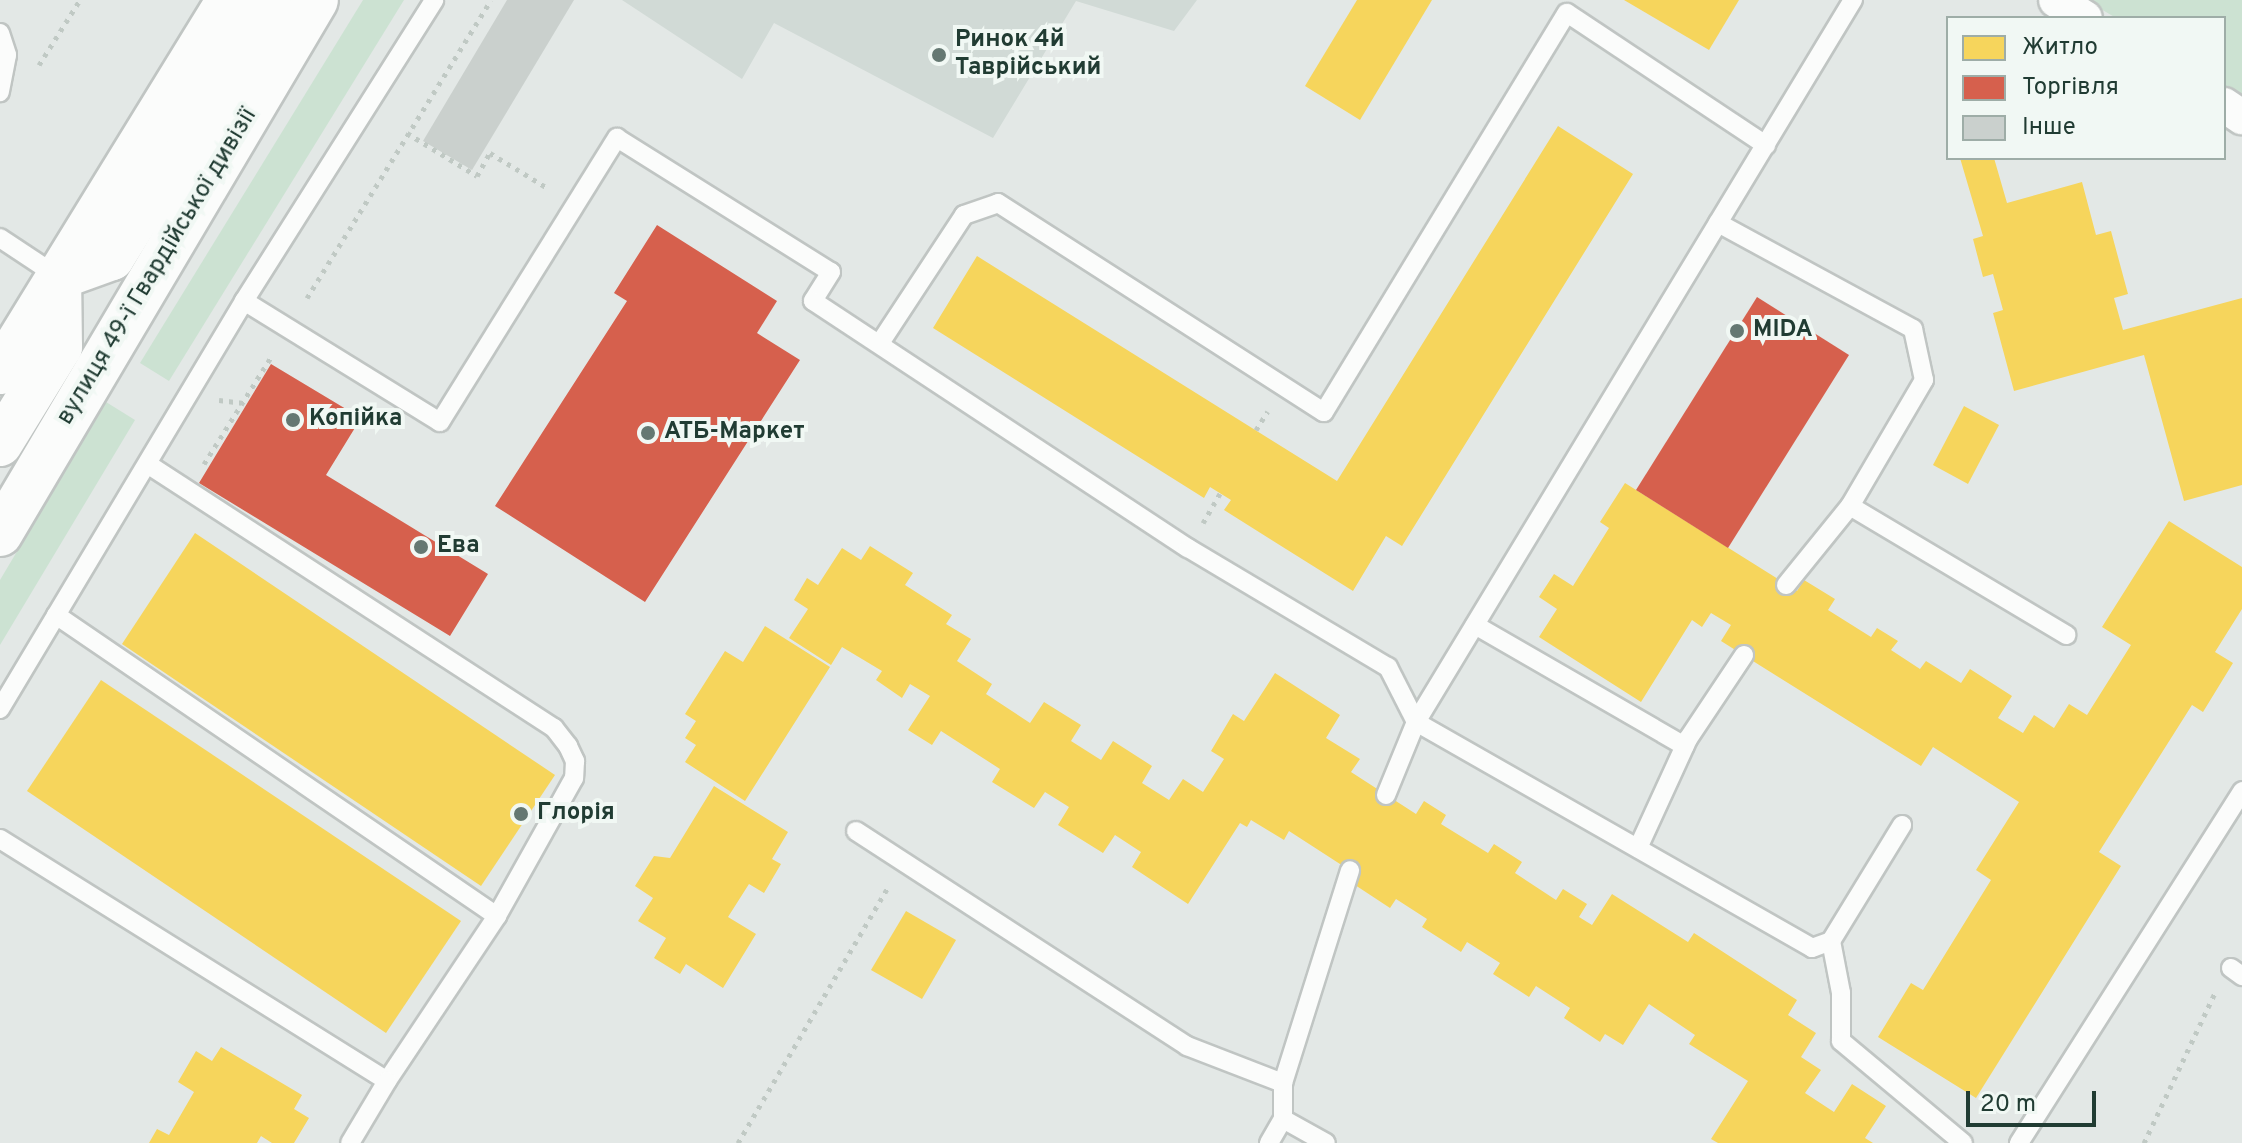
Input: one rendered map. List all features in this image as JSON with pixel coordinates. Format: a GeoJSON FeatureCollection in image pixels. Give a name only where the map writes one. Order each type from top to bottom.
{"type":"FeatureCollection","features":[{"type":"Feature","properties":{"kind":"street"},"geometry":{"type":"LineString","coordinates":[[0,372],[229,0]]}},
{"type":"Feature","properties":{"kind":"street"},"geometry":{"type":"LineString","coordinates":[[59,277],[112,258],[272,0]]}},
{"type":"Feature","properties":{"kind":"street","name":"вулиця 49-ї Гвардійської дивізії"},"geometry":{"type":"LineString","coordinates":[[0,534],[316,0]]}},
{"type":"Feature","properties":{"kind":"street"},"geometry":{"type":"LineString","coordinates":[[2056,0],[2082,16]]}},
{"type":"Feature","properties":{"kind":"street"},"geometry":{"type":"LineString","coordinates":[[0,444],[60,347],[59,277]]}},
{"type":"Feature","properties":{"kind":"lane"},"geometry":{"type":"LineString","coordinates":[[0,709],[149,465],[244,301],[434,0]]}},
{"type":"Feature","properties":{"kind":"lane"},"geometry":{"type":"LineString","coordinates":[[1386,795],[1416,722],[1853,0]]}},
{"type":"Feature","properties":{"kind":"lane"},"geometry":{"type":"LineString","coordinates":[[880,343],[964,215],[998,203],[1324,412],[1567,13],[1766,145]]}},
{"type":"Feature","properties":{"kind":"lane"},"geometry":{"type":"LineString","coordinates":[[0,33],[7,55],[0,92]]}},
{"type":"Feature","properties":{"kind":"lane"},"geometry":{"type":"LineString","coordinates":[[244,301],[440,422],[617,138],[831,272],[813,301],[1188,548],[1388,667],[1416,722],[1812,948],[1831,941],[1902,825]]}},
{"type":"Feature","properties":{"kind":"lane"},"geometry":{"type":"LineString","coordinates":[[1718,223],[1913,329],[1924,380],[1850,506],[1786,585]]}},
{"type":"Feature","properties":{"kind":"lane"},"geometry":{"type":"LineString","coordinates":[[0,238],[59,277]]}},
{"type":"Feature","properties":{"kind":"lane"},"geometry":{"type":"LineString","coordinates":[[149,465],[554,728],[575,761],[574,778],[497,916],[387,1081],[350,1143]]}},
{"type":"Feature","properties":{"kind":"lane"},"geometry":{"type":"LineString","coordinates":[[1850,506],[2066,635]]}},
{"type":"Feature","properties":{"kind":"lane"},"geometry":{"type":"LineString","coordinates":[[56,615],[497,916]]}},
{"type":"Feature","properties":{"kind":"lane"},"geometry":{"type":"LineString","coordinates":[[1475,625],[1685,746]]}},
{"type":"Feature","properties":{"kind":"lane"},"geometry":{"type":"LineString","coordinates":[[1638,848],[1685,746],[1744,655]]}},
{"type":"Feature","properties":{"kind":"lane"},"geometry":{"type":"LineString","coordinates":[[2019,1143],[2242,791]]}},
{"type":"Feature","properties":{"kind":"lane"},"geometry":{"type":"LineString","coordinates":[[856,831],[1187,1046],[1283,1083]]}},
{"type":"Feature","properties":{"kind":"lane"},"geometry":{"type":"LineString","coordinates":[[0,839],[387,1081]]}},
{"type":"Feature","properties":{"kind":"lane"},"geometry":{"type":"LineString","coordinates":[[1269,1143],[1283,1119],[1283,1083],[1350,870]]}},
{"type":"Feature","properties":{"kind":"lane"},"geometry":{"type":"LineString","coordinates":[[1831,941],[1841,993],[1841,1041],[1963,1143]]}},
{"type":"Feature","properties":{"kind":"lane"},"geometry":{"type":"LineString","coordinates":[[1283,1119],[1326,1143]]}},
{"type":"Feature","properties":{"kind":"path"},"geometry":{"type":"LineString","coordinates":[[307,298],[491,0]]}},
{"type":"Feature","properties":{"kind":"path"},"geometry":{"type":"LineString","coordinates":[[407,133],[477,176],[490,153],[546,187]]}},
{"type":"Feature","properties":{"kind":"path"},"geometry":{"type":"LineString","coordinates":[[188,490],[271,357]]}},
{"type":"Feature","properties":{"kind":"path"},"geometry":{"type":"LineString","coordinates":[[214,400],[242,403]]}},
{"type":"Feature","properties":{"kind":"path"},"geometry":{"type":"LineString","coordinates":[[738,1143],[903,862]]}},
{"type":"Feature","properties":{"kind":"path"},"geometry":{"type":"LineString","coordinates":[[2144,1143],[2211,999],[2237,972]]}},
{"type":"Feature","properties":{"kind":"shaded area","name":"Ринок 4й Таврійський"},"geometry":{"type":"Polygon","coordinates":[[[622,0],[1197,0],[1174,31],[1076,1],[993,138],[774,23],[742,79],[622,0]]]}},
{"type":"Feature","properties":{"kind":"green space"},"geometry":{"type":"Polygon","coordinates":[[[363,0],[404,0],[169,381],[140,363],[363,0]]]}},
{"type":"Feature","properties":{"kind":"green space"},"geometry":{"type":"Polygon","coordinates":[[[2086,0],[2242,0],[2242,96],[2226,86],[2226,16],[2113,16],[2086,0]]]}},
{"type":"Feature","properties":{"kind":"green space"},"geometry":{"type":"Polygon","coordinates":[[[106,402],[135,420],[0,645],[0,580],[106,402]]]}},
{"type":"Feature","properties":{"kind":"building: Житло"},"geometry":{"type":"Polygon","coordinates":[[[1357,0],[1432,0],[1360,120],[1305,86],[1357,0]]]}},
{"type":"Feature","properties":{"kind":"building: Житло"},"geometry":{"type":"Polygon","coordinates":[[[1624,0],[1739,0],[1709,50],[1624,0]]]}},
{"type":"Feature","properties":{"kind":"building: Житло"},"geometry":{"type":"Polygon","coordinates":[[[1558,126],[1633,174],[1402,546],[1386,536],[1353,591],[1224,510],[1231,500],[1210,487],[1204,498],[933,328],[977,256],[1337,481],[1558,126]]]}},
{"type":"Feature","properties":{"kind":"building: Житло"},"geometry":{"type":"Polygon","coordinates":[[[1961,160],[1995,160],[2007,203],[2082,182],[2096,235],[2111,231],[2128,294],[2114,298],[2123,330],[2242,298],[2242,485],[2184,501],[2144,355],[2014,391],[1993,313],[2003,310],[1993,274],[1983,277],[1973,239],[1983,236],[1961,160]]]}},
{"type":"Feature","properties":{"kind":"building: Житло"},"geometry":{"type":"Polygon","coordinates":[[[1964,406],[1999,425],[1968,484],[1933,465],[1964,406]]]}},
{"type":"Feature","properties":{"kind":"building: Житло"},"geometry":{"type":"Polygon","coordinates":[[[1625,483],[1797,591],[1804,580],[1835,599],[1828,610],[1871,637],[1877,628],[1898,641],[1891,650],[1920,669],[1926,661],[1961,683],[1970,669],[2012,696],[1998,718],[2023,733],[2034,715],[2054,728],[2069,704],[2087,715],[2131,645],[2102,627],[2169,521],[2242,567],[2242,609],[2215,652],[2233,663],[2203,712],[2192,705],[2099,852],[2121,866],[1976,1098],[1878,1037],[1911,983],[1923,990],[1991,880],[1976,870],[2019,802],[1933,747],[1921,766],[1721,641],[1731,625],[1711,613],[1702,627],[1692,620],[1641,702],[1539,637],[1557,609],[1539,597],[1554,574],[1573,586],[1609,528],[1600,522],[1625,483]]]}},
{"type":"Feature","properties":{"kind":"building: Житло"},"geometry":{"type":"Polygon","coordinates":[[[195,533],[555,775],[481,886],[122,644],[195,533]]]}},
{"type":"Feature","properties":{"kind":"building: Житло"},"geometry":{"type":"Polygon","coordinates":[[[870,546],[913,573],[905,585],[952,615],[946,624],[971,639],[957,661],[992,684],[986,694],[1030,723],[1044,702],[1081,725],[1071,741],[1101,760],[1113,741],[1152,766],[1142,783],[1169,800],[1183,779],[1203,792],[1224,759],[1211,751],[1233,714],[1244,721],[1275,673],[1340,715],[1326,738],[1360,759],[1351,772],[1416,814],[1424,801],[1446,815],[1441,824],[1488,853],[1494,844],[1522,862],[1515,873],[1556,900],[1563,889],[1587,904],[1579,917],[1592,925],[1612,894],[1688,942],[1694,933],[1797,1000],[1788,1015],[1816,1033],[1801,1057],[1821,1070],[1805,1093],[1834,1112],[1852,1084],[1886,1106],[1865,1138],[1873,1143],[1718,1143],[1711,1139],[1748,1081],[1689,1044],[1695,1035],[1649,1004],[1623,1045],[1605,1034],[1600,1042],[1564,1018],[1570,1008],[1536,986],[1529,997],[1493,974],[1500,963],[1467,942],[1461,952],[1422,927],[1427,919],[1396,899],[1390,908],[1352,883],[1357,875],[1289,831],[1284,840],[1251,820],[1247,827],[1240,823],[1188,904],[1132,867],[1141,852],[1115,835],[1103,853],[1058,825],[1069,807],[1045,792],[1034,808],[992,782],[1000,769],[941,731],[932,745],[908,730],[930,696],[910,684],[902,698],[876,680],[882,671],[842,647],[831,665],[789,638],[808,609],[794,600],[807,578],[818,585],[842,548],[861,560],[870,546]]]}},
{"type":"Feature","properties":{"kind":"building: Житло"},"geometry":{"type":"Polygon","coordinates":[[[765,626],[830,667],[745,801],[685,762],[696,745],[685,738],[696,721],[685,714],[725,651],[743,662],[765,626]]]}},
{"type":"Feature","properties":{"kind":"building: Житло"},"geometry":{"type":"Polygon","coordinates":[[[101,680],[461,921],[386,1033],[27,791],[101,680]]]}},
{"type":"Feature","properties":{"kind":"building: Житло"},"geometry":{"type":"Polygon","coordinates":[[[714,786],[788,832],[772,859],[781,864],[764,893],[749,884],[728,917],[756,934],[723,988],[686,964],[680,974],[654,958],[666,938],[638,921],[653,898],[635,886],[654,856],[670,858],[714,786]]]}},
{"type":"Feature","properties":{"kind":"building: Житло"},"geometry":{"type":"Polygon","coordinates":[[[906,911],[956,940],[922,999],[871,970],[906,911]]]}},
{"type":"Feature","properties":{"kind":"building: Житло"},"geometry":{"type":"Polygon","coordinates":[[[221,1047],[302,1095],[294,1109],[309,1118],[294,1143],[272,1143],[261,1136],[257,1143],[149,1143],[157,1129],[169,1135],[194,1092],[178,1082],[196,1051],[212,1061],[221,1047]]]}},
{"type":"Feature","properties":{"kind":"building: Торгівля","name":"АТБ-Маркет"},"geometry":{"type":"Polygon","coordinates":[[[657,225],[777,301],[757,333],[800,360],[645,602],[495,506],[627,301],[614,293],[657,225]]]}},
{"type":"Feature","properties":{"kind":"building: Торгівля"},"geometry":{"type":"Polygon","coordinates":[[[1757,297],[1849,355],[1728,548],[1636,490],[1757,297]]]}},
{"type":"Feature","properties":{"kind":"building: Торгівля"},"geometry":{"type":"Polygon","coordinates":[[[271,364],[361,418],[326,475],[488,574],[450,636],[199,483],[271,364]]]}},
{"type":"Feature","properties":{"kind":"building: Інше"},"geometry":{"type":"Polygon","coordinates":[[[507,0],[574,0],[472,170],[423,141],[507,0]]]}},
{"type":"Feature","properties":{"kind":"place","name":"Ринок 4й Таврійський"},"geometry":{"type":"Point","coordinates":[939,55]}},
{"type":"Feature","properties":{"kind":"place","name":"MIDA"},"geometry":{"type":"Point","coordinates":[1737,331]}},
{"type":"Feature","properties":{"kind":"place","name":"Копійка"},"geometry":{"type":"Point","coordinates":[293,420]}},
{"type":"Feature","properties":{"kind":"place","name":"АТБ-Маркет"},"geometry":{"type":"Point","coordinates":[648,433]}},
{"type":"Feature","properties":{"kind":"place","name":"Ева"},"geometry":{"type":"Point","coordinates":[421,547]}},
{"type":"Feature","properties":{"kind":"place","name":"Глорія"},"geometry":{"type":"Point","coordinates":[521,814]}}]}
